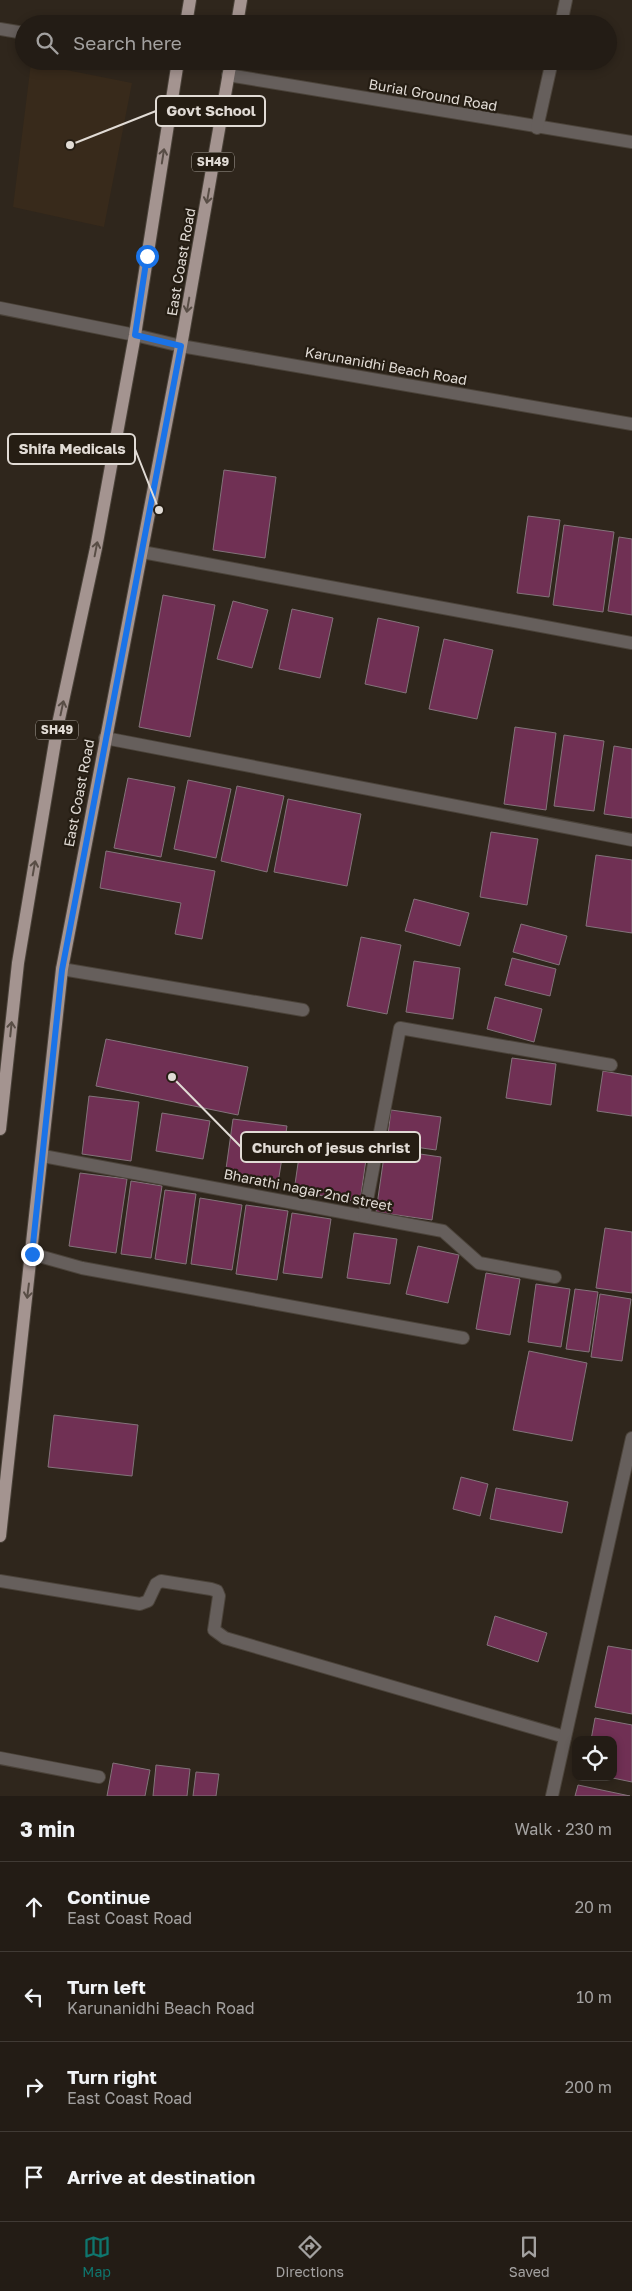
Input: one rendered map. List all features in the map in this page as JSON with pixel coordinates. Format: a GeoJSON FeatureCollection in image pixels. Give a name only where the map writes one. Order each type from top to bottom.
{"type":"FeatureCollection","features":[{"type":"Feature","properties":{"kind":"main road"},"geometry":{"type":"LineString","coordinates":[[188,15],[190,0]]}},
{"type":"Feature","properties":{"kind":"main road"},"geometry":{"type":"LineString","coordinates":[[238,15],[241,0]]}},
{"type":"Feature","properties":{"kind":"main road","name":"SH49"},"geometry":{"type":"LineString","coordinates":[[0,1129],[18,963],[58,724],[96,548],[135,335],[177,70]]}},
{"type":"Feature","properties":{"kind":"main road","name":"East Coast Road"},"geometry":{"type":"LineString","coordinates":[[0,1536],[62,970],[181,346],[229,70]]}},
{"type":"Feature","properties":{"kind":"street"},"geometry":{"type":"LineString","coordinates":[[562,15],[566,0]]}},
{"type":"Feature","properties":{"kind":"street"},"geometry":{"type":"LineString","coordinates":[[0,29],[15,32]]}},
{"type":"Feature","properties":{"kind":"street"},"geometry":{"type":"LineString","coordinates":[[537,128],[550,70]]}},
{"type":"Feature","properties":{"kind":"street","name":"Burial Ground Road"},"geometry":{"type":"LineString","coordinates":[[228,75],[537,128],[632,142]]}},
{"type":"Feature","properties":{"kind":"street","name":"Karunanidhi Beach Road"},"geometry":{"type":"LineString","coordinates":[[0,308],[181,346],[632,424]]}},
{"type":"Feature","properties":{"kind":"street"},"geometry":{"type":"LineString","coordinates":[[142,552],[632,643]]}},
{"type":"Feature","properties":{"kind":"street"},"geometry":{"type":"LineString","coordinates":[[105,738],[632,840]]}},
{"type":"Feature","properties":{"kind":"street"},"geometry":{"type":"LineString","coordinates":[[62,970],[303,1010]]}},
{"type":"Feature","properties":{"kind":"street"},"geometry":{"type":"LineString","coordinates":[[364,1216],[400,1028],[611,1065]]}},
{"type":"Feature","properties":{"kind":"street","name":"Bharathi nagar 2nd street"},"geometry":{"type":"LineString","coordinates":[[43,1156],[443,1231],[479,1263],[556,1277]]}},
{"type":"Feature","properties":{"kind":"street"},"geometry":{"type":"LineString","coordinates":[[32,1254],[82,1268],[463,1338]]}},
{"type":"Feature","properties":{"kind":"street"},"geometry":{"type":"LineString","coordinates":[[552,1796],[628,1479],[632,1438]]}},
{"type":"Feature","properties":{"kind":"street"},"geometry":{"type":"LineString","coordinates":[[0,1581],[140,1604],[148,1601],[156,1584],[161,1581],[211,1589],[217,1591],[219,1596],[214,1630],[218,1635],[225,1638],[565,1737]]}},
{"type":"Feature","properties":{"kind":"street"},"geometry":{"type":"LineString","coordinates":[[0,1758],[99,1777]]}},
{"type":"Feature","properties":{"kind":"shaded area"},"geometry":{"type":"Polygon","coordinates":[[[30,70],[66,70],[132,83],[104,227],[13,207],[30,70]]]}},
{"type":"Feature","properties":{"kind":"building"},"geometry":{"type":"Polygon","coordinates":[[[224,470],[276,477],[265,558],[213,550],[224,470]]]}},
{"type":"Feature","properties":{"kind":"building"},"geometry":{"type":"Polygon","coordinates":[[[528,516],[560,520],[549,597],[517,593],[528,516]]]}},
{"type":"Feature","properties":{"kind":"building"},"geometry":{"type":"Polygon","coordinates":[[[564,525],[614,532],[603,612],[553,605],[564,525]]]}},
{"type":"Feature","properties":{"kind":"building"},"geometry":{"type":"Polygon","coordinates":[[[619,537],[632,539],[632,615],[608,611],[619,537]]]}},
{"type":"Feature","properties":{"kind":"building"},"geometry":{"type":"Polygon","coordinates":[[[163,595],[215,605],[190,737],[139,727],[163,595]]]}},
{"type":"Feature","properties":{"kind":"building"},"geometry":{"type":"Polygon","coordinates":[[[233,601],[268,610],[252,668],[217,659],[233,601]]]}},
{"type":"Feature","properties":{"kind":"building"},"geometry":{"type":"Polygon","coordinates":[[[292,609],[333,618],[320,678],[279,669],[292,609]]]}},
{"type":"Feature","properties":{"kind":"building"},"geometry":{"type":"Polygon","coordinates":[[[378,618],[419,627],[406,693],[365,684],[378,618]]]}},
{"type":"Feature","properties":{"kind":"building"},"geometry":{"type":"Polygon","coordinates":[[[444,639],[493,650],[477,719],[429,709],[444,639]]]}},
{"type":"Feature","properties":{"kind":"building"},"geometry":{"type":"Polygon","coordinates":[[[515,727],[556,733],[546,810],[504,804],[515,727]]]}},
{"type":"Feature","properties":{"kind":"building"},"geometry":{"type":"Polygon","coordinates":[[[564,735],[604,741],[594,811],[554,806],[564,735]]]}},
{"type":"Feature","properties":{"kind":"building"},"geometry":{"type":"Polygon","coordinates":[[[614,746],[632,749],[632,818],[604,814],[614,746]]]}},
{"type":"Feature","properties":{"kind":"building"},"geometry":{"type":"Polygon","coordinates":[[[128,778],[175,787],[161,857],[114,848],[128,778]]]}},
{"type":"Feature","properties":{"kind":"building"},"geometry":{"type":"Polygon","coordinates":[[[188,780],[231,789],[216,858],[174,849],[188,780]]]}},
{"type":"Feature","properties":{"kind":"building"},"geometry":{"type":"Polygon","coordinates":[[[237,786],[284,796],[267,872],[221,861],[237,786]]]}},
{"type":"Feature","properties":{"kind":"building"},"geometry":{"type":"Polygon","coordinates":[[[288,799],[361,814],[347,886],[274,872],[288,799]]]}},
{"type":"Feature","properties":{"kind":"building"},"geometry":{"type":"Polygon","coordinates":[[[491,832],[538,839],[527,905],[480,897],[491,832]]]}},
{"type":"Feature","properties":{"kind":"building"},"geometry":{"type":"Polygon","coordinates":[[[106,851],[215,871],[202,939],[175,934],[181,903],[100,888],[106,851]]]}},
{"type":"Feature","properties":{"kind":"building"},"geometry":{"type":"Polygon","coordinates":[[[596,855],[632,860],[632,933],[586,926],[596,855]]]}},
{"type":"Feature","properties":{"kind":"building"},"geometry":{"type":"Polygon","coordinates":[[[414,899],[469,913],[460,946],[405,931],[414,899]]]}},
{"type":"Feature","properties":{"kind":"building"},"geometry":{"type":"Polygon","coordinates":[[[521,924],[567,936],[559,965],[513,952],[521,924]]]}},
{"type":"Feature","properties":{"kind":"building"},"geometry":{"type":"Polygon","coordinates":[[[361,937],[401,945],[387,1014],[347,1006],[361,937]]]}},
{"type":"Feature","properties":{"kind":"building"},"geometry":{"type":"Polygon","coordinates":[[[512,958],[556,969],[550,996],[505,985],[512,958]]]}},
{"type":"Feature","properties":{"kind":"building"},"geometry":{"type":"Polygon","coordinates":[[[414,961],[460,968],[453,1019],[406,1012],[414,961]]]}},
{"type":"Feature","properties":{"kind":"building"},"geometry":{"type":"Polygon","coordinates":[[[495,997],[542,1009],[534,1042],[487,1029],[495,997]]]}},
{"type":"Feature","properties":{"kind":"building"},"geometry":{"type":"Polygon","coordinates":[[[106,1039],[248,1067],[238,1115],[96,1086],[106,1039]]]}},
{"type":"Feature","properties":{"kind":"building"},"geometry":{"type":"Polygon","coordinates":[[[512,1058],[556,1064],[551,1105],[506,1098],[512,1058]]]}},
{"type":"Feature","properties":{"kind":"building"},"geometry":{"type":"Polygon","coordinates":[[[603,1071],[632,1076],[632,1116],[597,1111],[603,1071]]]}},
{"type":"Feature","properties":{"kind":"building"},"geometry":{"type":"Polygon","coordinates":[[[89,1096],[139,1102],[131,1161],[82,1154],[89,1096]]]}},
{"type":"Feature","properties":{"kind":"building"},"geometry":{"type":"Polygon","coordinates":[[[391,1110],[441,1117],[436,1150],[387,1143],[391,1110]]]}},
{"type":"Feature","properties":{"kind":"building"},"geometry":{"type":"Polygon","coordinates":[[[162,1113],[210,1121],[203,1159],[156,1151],[162,1113]]]}},
{"type":"Feature","properties":{"kind":"building"},"geometry":{"type":"Polygon","coordinates":[[[233,1119],[287,1126],[278,1183],[225,1176],[233,1119]]]}},
{"type":"Feature","properties":{"kind":"building"},"geometry":{"type":"Polygon","coordinates":[[[302,1136],[368,1145],[360,1202],[294,1191],[302,1136]]]}},
{"type":"Feature","properties":{"kind":"building"},"geometry":{"type":"Polygon","coordinates":[[[385,1149],[441,1157],[432,1220],[376,1212],[385,1149]]]}},
{"type":"Feature","properties":{"kind":"building"},"geometry":{"type":"Polygon","coordinates":[[[80,1173],[127,1179],[116,1253],[69,1246],[80,1173]]]}},
{"type":"Feature","properties":{"kind":"building"},"geometry":{"type":"Polygon","coordinates":[[[131,1181],[162,1186],[151,1258],[121,1254],[131,1181]]]}},
{"type":"Feature","properties":{"kind":"building"},"geometry":{"type":"Polygon","coordinates":[[[165,1190],[196,1194],[186,1264],[155,1259],[165,1190]]]}},
{"type":"Feature","properties":{"kind":"building"},"geometry":{"type":"Polygon","coordinates":[[[200,1198],[242,1205],[232,1270],[191,1264],[200,1198]]]}},
{"type":"Feature","properties":{"kind":"building"},"geometry":{"type":"Polygon","coordinates":[[[246,1205],[288,1211],[277,1280],[236,1274],[246,1205]]]}},
{"type":"Feature","properties":{"kind":"building"},"geometry":{"type":"Polygon","coordinates":[[[292,1213],[331,1219],[322,1278],[283,1273],[292,1213]]]}},
{"type":"Feature","properties":{"kind":"building"},"geometry":{"type":"Polygon","coordinates":[[[605,1228],[632,1232],[632,1293],[596,1288],[605,1228]]]}},
{"type":"Feature","properties":{"kind":"building"},"geometry":{"type":"Polygon","coordinates":[[[354,1233],[397,1239],[390,1284],[347,1278],[354,1233]]]}},
{"type":"Feature","properties":{"kind":"building"},"geometry":{"type":"Polygon","coordinates":[[[418,1246],[459,1255],[448,1303],[406,1294],[418,1246]]]}},
{"type":"Feature","properties":{"kind":"building"},"geometry":{"type":"Polygon","coordinates":[[[486,1273],[520,1279],[510,1335],[476,1329],[486,1273]]]}},
{"type":"Feature","properties":{"kind":"building"},"geometry":{"type":"Polygon","coordinates":[[[536,1284],[570,1289],[561,1347],[528,1342],[536,1284]]]}},
{"type":"Feature","properties":{"kind":"building"},"geometry":{"type":"Polygon","coordinates":[[[575,1289],[598,1292],[589,1352],[566,1349],[575,1289]]]}},
{"type":"Feature","properties":{"kind":"building"},"geometry":{"type":"Polygon","coordinates":[[[600,1294],[631,1299],[622,1361],[591,1357],[600,1294]]]}},
{"type":"Feature","properties":{"kind":"building"},"geometry":{"type":"Polygon","coordinates":[[[529,1351],[587,1363],[572,1441],[513,1430],[529,1351]]]}},
{"type":"Feature","properties":{"kind":"building"},"geometry":{"type":"Polygon","coordinates":[[[54,1415],[138,1425],[132,1476],[48,1467],[54,1415]]]}},
{"type":"Feature","properties":{"kind":"building"},"geometry":{"type":"Polygon","coordinates":[[[461,1477],[488,1484],[480,1516],[453,1509],[461,1477]]]}},
{"type":"Feature","properties":{"kind":"building"},"geometry":{"type":"Polygon","coordinates":[[[496,1488],[568,1502],[562,1533],[490,1519],[496,1488]]]}},
{"type":"Feature","properties":{"kind":"building"},"geometry":{"type":"Polygon","coordinates":[[[495,1616],[547,1633],[538,1662],[487,1645],[495,1616]]]}},
{"type":"Feature","properties":{"kind":"building"},"geometry":{"type":"Polygon","coordinates":[[[608,1646],[632,1650],[632,1714],[595,1707],[608,1646]]]}},
{"type":"Feature","properties":{"kind":"building"},"geometry":{"type":"Polygon","coordinates":[[[595,1718],[632,1725],[632,1782],[617,1779],[617,1736],[592,1736],[595,1718]]]}},
{"type":"Feature","properties":{"kind":"building"},"geometry":{"type":"Polygon","coordinates":[[[113,1763],[150,1770],[145,1796],[107,1796],[113,1763]]]}},
{"type":"Feature","properties":{"kind":"building"},"geometry":{"type":"Polygon","coordinates":[[[156,1765],[190,1769],[187,1796],[153,1796],[156,1765]]]}},
{"type":"Feature","properties":{"kind":"building"},"geometry":{"type":"Polygon","coordinates":[[[196,1772],[219,1774],[216,1796],[193,1796],[196,1772]]]}},
{"type":"Feature","properties":{"kind":"building"},"geometry":{"type":"Polygon","coordinates":[[[578,1785],[630,1796],[575,1796],[578,1785]]]}},
{"type":"Feature","properties":{"kind":"place","name":"Govt School"},"geometry":{"type":"Point","coordinates":[70,145]}},
{"type":"Feature","properties":{"kind":"place","name":"Shifa Medicals"},"geometry":{"type":"Point","coordinates":[159,510]}},
{"type":"Feature","properties":{"kind":"place","name":"Church of jesus christ"},"geometry":{"type":"Point","coordinates":[172,1077]}},
{"type":"Feature","properties":{"kind":"route"},"geometry":{"type":"LineString","coordinates":[[32,1254],[62,970],[181,346],[135,335],[147,256]]}}]}
